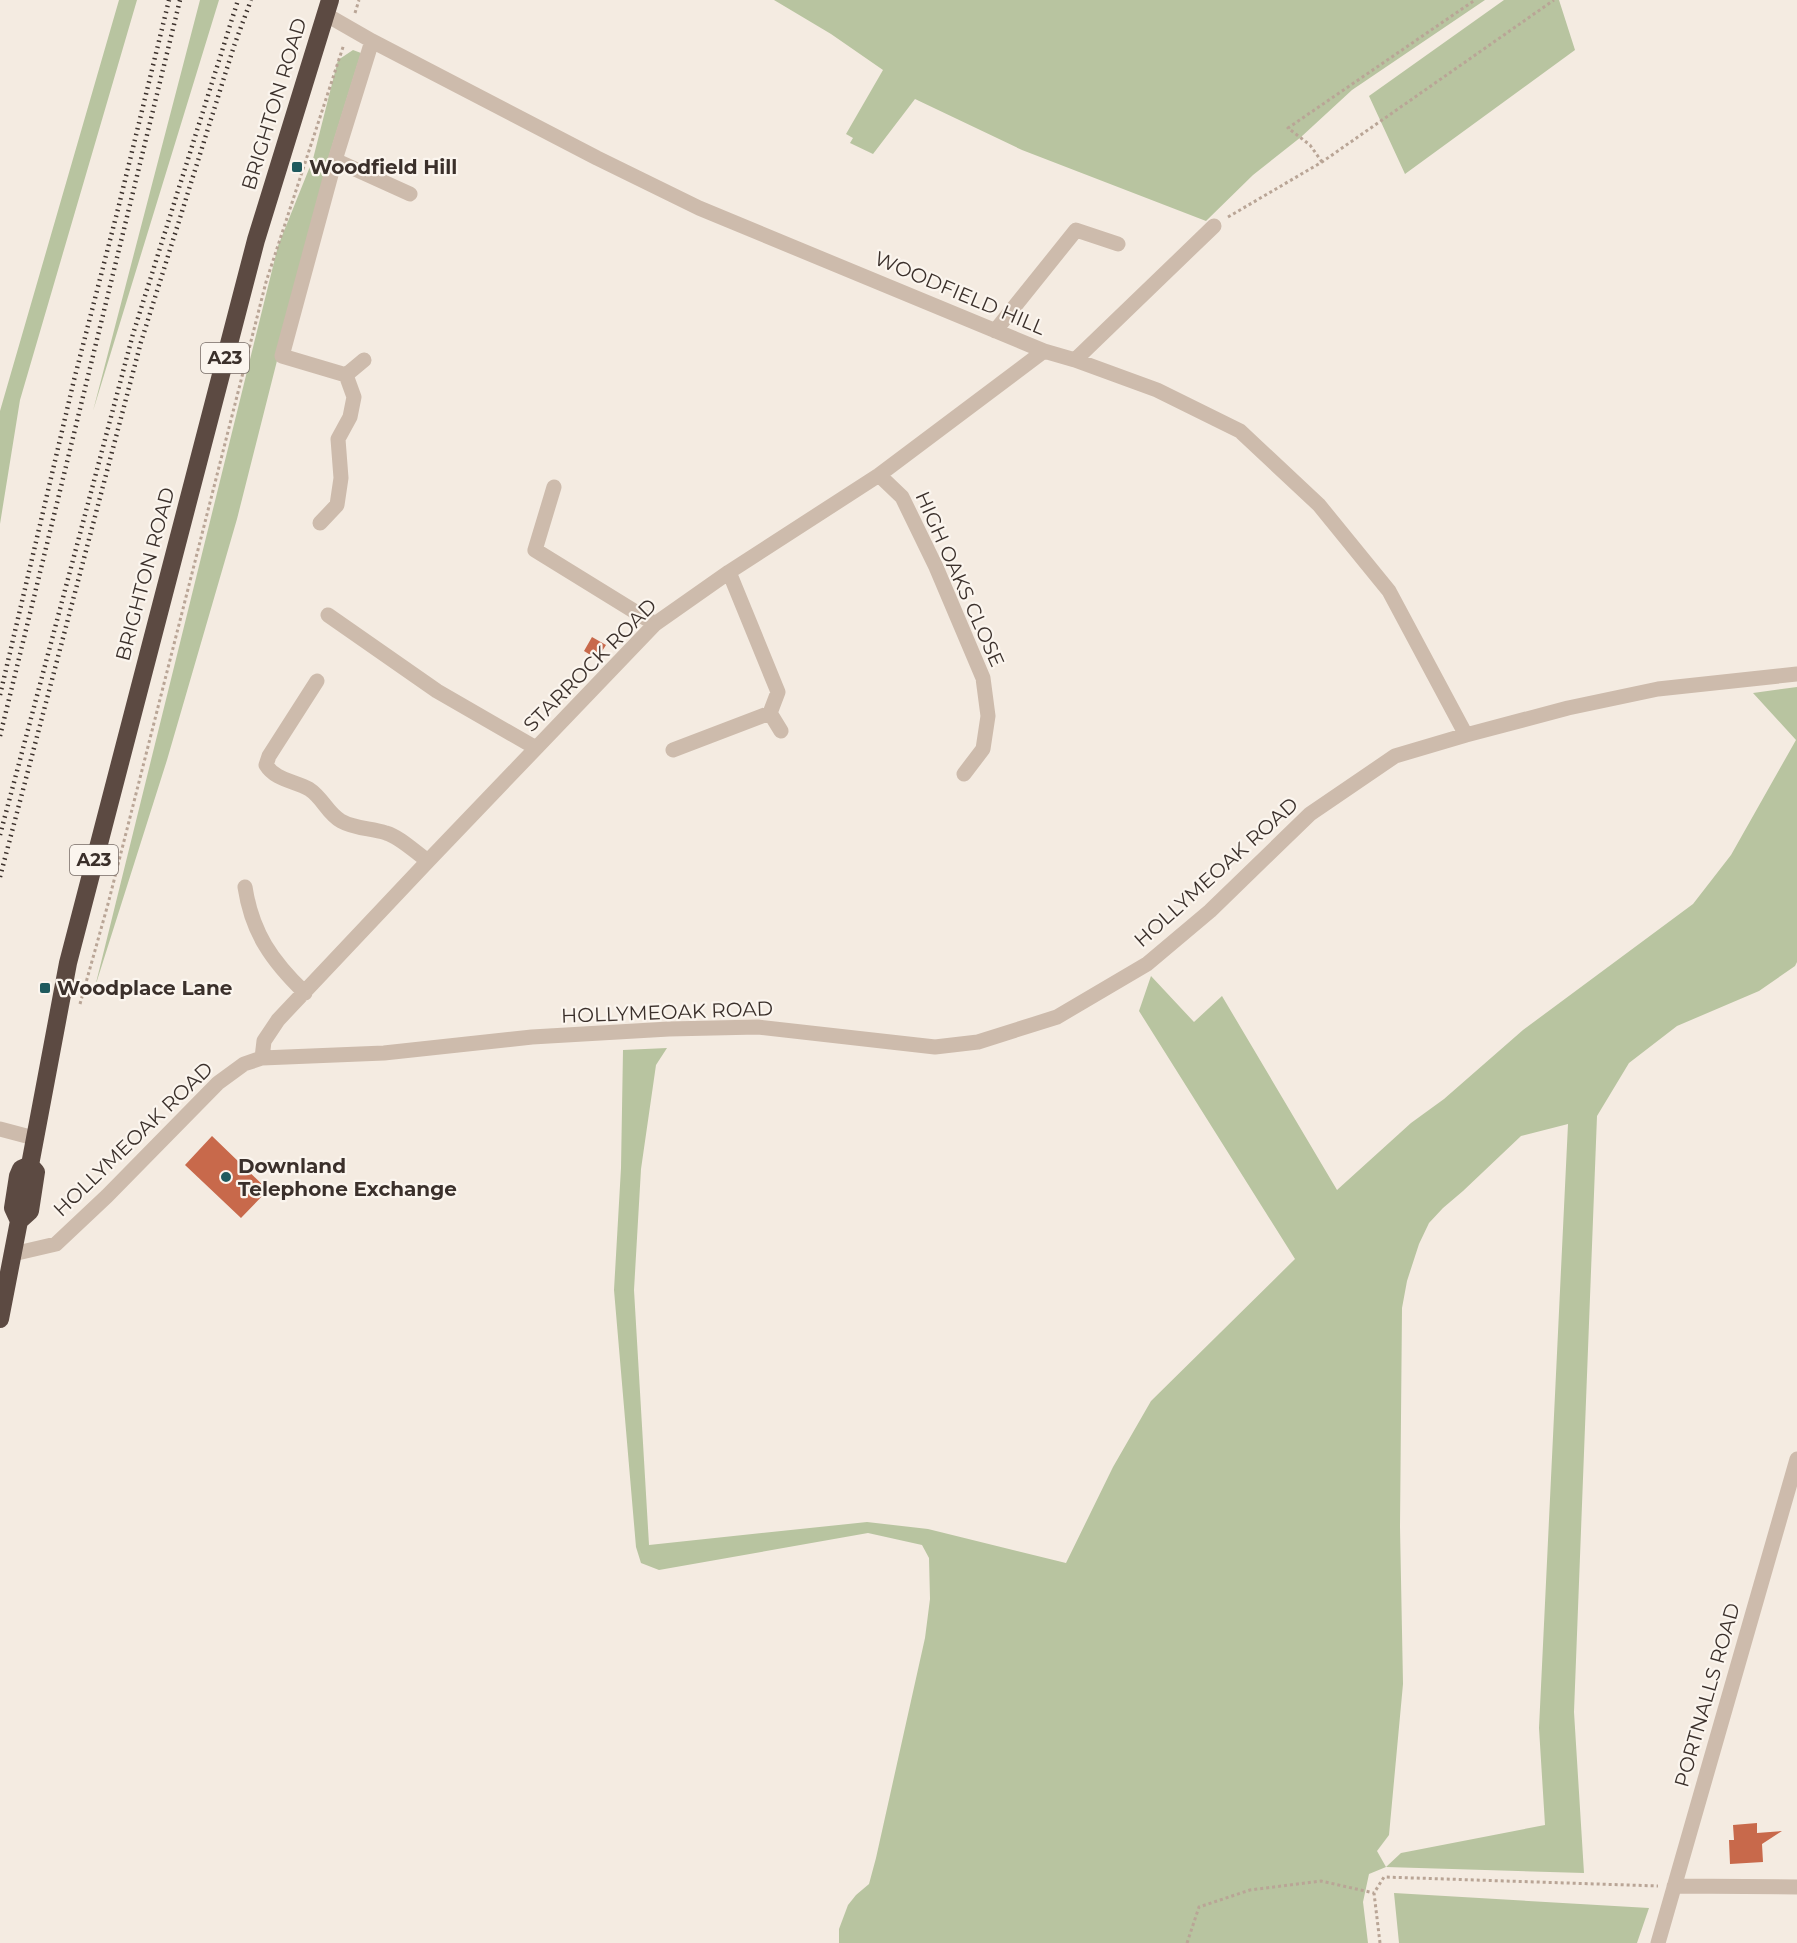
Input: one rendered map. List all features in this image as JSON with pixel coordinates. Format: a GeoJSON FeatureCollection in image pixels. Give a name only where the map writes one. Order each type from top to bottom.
{"type":"FeatureCollection","features":[{"type":"Feature","properties":{"kind":"highway","name":"BRIGHTON ROAD"},"geometry":{"type":"LineString","coordinates":[[0,1319],[20,1221],[30,1211],[36,1172],[30,1165],[34,1138],[68,963],[256,240],[328,7]]}},
{"type":"Feature","properties":{"kind":"street","name":"WOODFIELD HILL"},"geometry":{"type":"LineString","coordinates":[[328,7],[350,28],[372,41],[597,158],[699,208],[1044,351],[1157,390],[1240,431],[1312,497],[1389,591],[1466,735]]}},
{"type":"Feature","properties":{"kind":"street"},"geometry":{"type":"LineString","coordinates":[[346,375],[282,356],[335,160],[372,41]]}},
{"type":"Feature","properties":{"kind":"street"},"geometry":{"type":"LineString","coordinates":[[335,160],[410,194]]}},
{"type":"Feature","properties":{"kind":"street"},"geometry":{"type":"LineString","coordinates":[[1075,360],[1214,226]]}},
{"type":"Feature","properties":{"kind":"street"},"geometry":{"type":"LineString","coordinates":[[994,331],[1076,230],[1118,244]]}},
{"type":"Feature","properties":{"kind":"street","name":"STARROCK ROAD"},"geometry":{"type":"LineString","coordinates":[[262,1058],[264,1041],[279,1020],[655,624],[729,572],[879,475],[1044,351]]}},
{"type":"Feature","properties":{"kind":"street"},"geometry":{"type":"LineString","coordinates":[[346,375],[364,360]]}},
{"type":"Feature","properties":{"kind":"street"},"geometry":{"type":"LineString","coordinates":[[320,523],[337,505],[341,478],[338,439],[350,417],[354,397],[346,375]]}},
{"type":"Feature","properties":{"kind":"street","name":"HIGH OAKS CLOSE"},"geometry":{"type":"LineString","coordinates":[[879,475],[902,497],[936,567],[983,678],[988,716],[983,749],[964,774]]}},
{"type":"Feature","properties":{"kind":"street"},"geometry":{"type":"LineString","coordinates":[[554,487],[535,550],[655,624]]}},
{"type":"Feature","properties":{"kind":"street"},"geometry":{"type":"LineString","coordinates":[[673,750],[770,713],[778,692],[729,572]]}},
{"type":"Feature","properties":{"kind":"street"},"geometry":{"type":"LineString","coordinates":[[328,615],[437,691],[536,748]]}},
{"type":"Feature","properties":{"kind":"street","name":"HOLLYMEOAK ROAD"},"geometry":{"type":"LineString","coordinates":[[13,1254],[56,1244],[107,1196],[218,1083],[244,1064],[262,1058],[384,1053],[532,1037],[669,1029],[758,1027],[935,1047],[978,1042],[1057,1017],[1147,964],[1210,911],[1310,814],[1395,756],[1568,708],[1658,689],[1797,674]]}},
{"type":"Feature","properties":{"kind":"street"},"geometry":{"type":"LineString","coordinates":[[317,681],[269,756],[266,765],[270,772],[308,788],[320,797],[331,814],[338,820],[348,825],[388,833],[428,861]]}},
{"type":"Feature","properties":{"kind":"street"},"geometry":{"type":"LineString","coordinates":[[770,713],[781,732]]}},
{"type":"Feature","properties":{"kind":"street"},"geometry":{"type":"LineString","coordinates":[[245,887],[251,915],[267,951],[279,968],[305,993]]}},
{"type":"Feature","properties":{"kind":"street"},"geometry":{"type":"LineString","coordinates":[[0,1129],[34,1138]]}},
{"type":"Feature","properties":{"kind":"street","name":"PORTNALLS ROAD"},"geometry":{"type":"LineString","coordinates":[[1658,1943],[1797,1459]]}},
{"type":"Feature","properties":{"kind":"street"},"geometry":{"type":"LineString","coordinates":[[1674,1886],[1797,1887]]}},
{"type":"Feature","properties":{"kind":"path"},"geometry":{"type":"LineString","coordinates":[[80,1006],[266,282],[359,0]]}},
{"type":"Feature","properties":{"kind":"path"},"geometry":{"type":"LineString","coordinates":[[1322,162],[1310,145],[1288,128],[1475,0]]}},
{"type":"Feature","properties":{"kind":"path"},"geometry":{"type":"LineString","coordinates":[[1214,226],[1322,162],[1554,0]]}},
{"type":"Feature","properties":{"kind":"path"},"geometry":{"type":"LineString","coordinates":[[1380,1943],[1374,1893],[1384,1877],[1674,1886]]}},
{"type":"Feature","properties":{"kind":"path"},"geometry":{"type":"LineString","coordinates":[[1187,1943],[1199,1907],[1250,1890],[1321,1881],[1374,1893]]}},
{"type":"Feature","properties":{"kind":"green space"},"geometry":{"type":"Polygon","coordinates":[[[119,0],[137,0],[20,400],[0,524],[0,411],[119,0]]]}},
{"type":"Feature","properties":{"kind":"green space"},"geometry":{"type":"Polygon","coordinates":[[[200,0],[219,0],[93,411],[200,0]]]}},
{"type":"Feature","properties":{"kind":"green space"},"geometry":{"type":"Polygon","coordinates":[[[774,0],[1485,0],[1352,90],[1301,137],[1253,175],[1206,221],[1022,150],[915,99],[873,154],[850,143],[853,138],[846,134],[883,70],[831,34],[774,0]]]}},
{"type":"Feature","properties":{"kind":"green space"},"geometry":{"type":"Polygon","coordinates":[[[1504,0],[1559,0],[1575,50],[1405,174],[1369,96],[1504,0]]]}},
{"type":"Feature","properties":{"kind":"green space"},"geometry":{"type":"Polygon","coordinates":[[[353,50],[361,53],[328,159],[237,519],[167,760],[95,987],[278,246],[313,159],[338,60],[353,50]]]}},
{"type":"Feature","properties":{"kind":"green space"},"geometry":{"type":"Polygon","coordinates":[[[1797,687],[1797,962],[1795,966],[1759,991],[1677,1026],[1629,1063],[1597,1116],[1574,1712],[1584,1873],[1386,1867],[1369,1874],[1363,1902],[1368,1943],[839,1943],[839,1929],[848,1905],[869,1884],[876,1858],[925,1638],[930,1599],[929,1558],[922,1545],[868,1533],[659,1570],[641,1563],[636,1547],[614,1290],[621,1168],[623,1050],[667,1048],[656,1065],[641,1169],[634,1290],[649,1545],[867,1522],[928,1529],[1066,1563],[1113,1467],[1151,1401],[1295,1259],[1139,1011],[1151,976],[1194,1022],[1222,996],[1337,1190],[1411,1123],[1444,1099],[1523,1030],[1693,904],[1731,855],[1796,740],[1753,693],[1797,687]],[[1568,1124],[1521,1136],[1443,1208],[1429,1223],[1419,1244],[1407,1281],[1402,1308],[1400,1527],[1403,1684],[1389,1835],[1377,1851],[1386,1867],[1401,1853],[1545,1825],[1539,1728],[1568,1124]]]}},
{"type":"Feature","properties":{"kind":"green space"},"geometry":{"type":"Polygon","coordinates":[[[1394,1893],[1649,1908],[1637,1943],[1399,1943],[1394,1893]]]}},
{"type":"Feature","properties":{"kind":"building"},"geometry":{"type":"Polygon","coordinates":[[[592,637],[606,645],[597,659],[584,651],[592,637]]]}},
{"type":"Feature","properties":{"kind":"building","name":"Downland Telephone Exchange"},"geometry":{"type":"Polygon","coordinates":[[[212,1136],[268,1190],[241,1218],[185,1165],[212,1136]]]}},
{"type":"Feature","properties":{"kind":"building"},"geometry":{"type":"Polygon","coordinates":[[[1757,1823],[1757,1833],[1782,1831],[1762,1844],[1763,1862],[1730,1864],[1729,1840],[1734,1840],[1733,1825],[1757,1823]]]}},
{"type":"Feature","properties":{"kind":"railway"},"geometry":{"type":"LineString","coordinates":[[0,695],[74,380],[169,0]]}},
{"type":"Feature","properties":{"kind":"railway"},"geometry":{"type":"LineString","coordinates":[[0,736],[180,0]]}},
{"type":"Feature","properties":{"kind":"railway"},"geometry":{"type":"LineString","coordinates":[[0,835],[133,334],[238,0]]}},
{"type":"Feature","properties":{"kind":"railway"},"geometry":{"type":"LineString","coordinates":[[0,877],[141,342],[234,46],[251,0]]}},
{"type":"Feature","properties":{"kind":"place","name":"Woodfield Hill"},"geometry":{"type":"Point","coordinates":[297,167]}},
{"type":"Feature","properties":{"kind":"place","name":"Woodplace Lane"},"geometry":{"type":"Point","coordinates":[45,988]}},
{"type":"Feature","properties":{"kind":"place","name":"Downland Telephone Exchange"},"geometry":{"type":"Point","coordinates":[226,1177]}}]}
